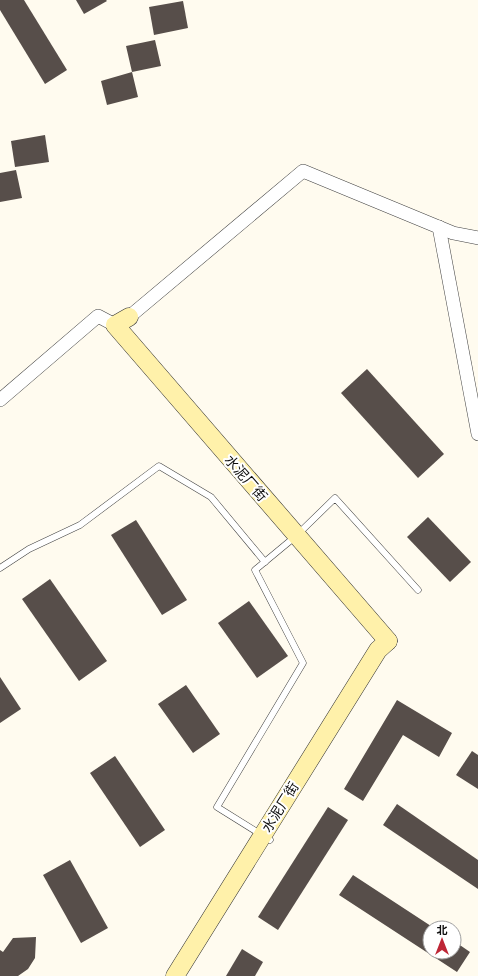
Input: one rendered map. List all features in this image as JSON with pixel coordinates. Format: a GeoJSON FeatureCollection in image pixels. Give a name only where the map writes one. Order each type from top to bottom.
{"type":"FeatureCollection","features":[{"type":"Feature","properties":{"kind":"street"},"geometry":{"type":"LineString","coordinates":[[0,400],[98,316],[122,321],[303,171],[453,233],[478,238]]}},
{"type":"Feature","properties":{"kind":"street"},"geometry":{"type":"LineString","coordinates":[[439,227],[478,434]]}},
{"type":"Feature","properties":{"kind":"street","name":"水泥厂街"},"geometry":{"type":"LineString","coordinates":[[122,321],[296,536],[388,641],[385,654],[267,838],[175,976]]}},
{"type":"Feature","properties":{"kind":"street","name":"水泥厂街"},"geometry":{"type":"LineString","coordinates":[[186,976],[267,838]]}},
{"type":"Feature","properties":{"kind":"lane"},"geometry":{"type":"LineString","coordinates":[[0,568],[29,549],[80,525],[159,466],[211,497],[265,562]]}},
{"type":"Feature","properties":{"kind":"lane"},"geometry":{"type":"LineString","coordinates":[[267,838],[216,807],[303,663],[256,570],[296,536],[335,498],[418,590]]}},
{"type":"Feature","properties":{"kind":"building"},"geometry":{"type":"Polygon","coordinates":[[[0,0],[24,0],[67,70],[45,84],[0,10],[0,0]]]}},
{"type":"Feature","properties":{"kind":"building"},"geometry":{"type":"Polygon","coordinates":[[[76,0],[106,0],[107,1],[84,14],[76,0]]]}},
{"type":"Feature","properties":{"kind":"building"},"geometry":{"type":"Polygon","coordinates":[[[183,1],[188,28],[154,35],[149,7],[183,1]]]}},
{"type":"Feature","properties":{"kind":"building"},"geometry":{"type":"Polygon","coordinates":[[[155,40],[161,66],[132,72],[126,46],[155,40]]]}},
{"type":"Feature","properties":{"kind":"building"},"geometry":{"type":"Polygon","coordinates":[[[132,72],[138,97],[107,105],[101,81],[132,72]]]}},
{"type":"Feature","properties":{"kind":"building"},"geometry":{"type":"Polygon","coordinates":[[[45,135],[49,162],[15,167],[11,141],[45,135]]]}},
{"type":"Feature","properties":{"kind":"building"},"geometry":{"type":"Polygon","coordinates":[[[16,170],[22,198],[0,202],[0,173],[16,170]]]}},
{"type":"Feature","properties":{"kind":"building"},"geometry":{"type":"Polygon","coordinates":[[[367,369],[444,454],[418,478],[341,393],[367,369]]]}},
{"type":"Feature","properties":{"kind":"building"},"geometry":{"type":"Polygon","coordinates":[[[428,517],[471,562],[450,582],[407,537],[428,517]]]}},
{"type":"Feature","properties":{"kind":"building"},"geometry":{"type":"Polygon","coordinates":[[[136,520],[187,600],[162,615],[111,535],[136,520]]]}},
{"type":"Feature","properties":{"kind":"building"},"geometry":{"type":"Polygon","coordinates":[[[50,579],[107,661],[79,681],[22,599],[50,579]]]}},
{"type":"Feature","properties":{"kind":"building"},"geometry":{"type":"Polygon","coordinates":[[[249,601],[288,656],[257,678],[218,623],[249,601]]]}},
{"type":"Feature","properties":{"kind":"building"},"geometry":{"type":"Polygon","coordinates":[[[0,677],[21,709],[0,723],[0,677]]]}},
{"type":"Feature","properties":{"kind":"building"},"geometry":{"type":"Polygon","coordinates":[[[186,685],[220,734],[193,753],[158,704],[186,685]]]}},
{"type":"Feature","properties":{"kind":"building"},"geometry":{"type":"Polygon","coordinates":[[[397,700],[452,733],[439,757],[403,735],[363,801],[344,789],[397,700]]]}},
{"type":"Feature","properties":{"kind":"building"},"geometry":{"type":"Polygon","coordinates":[[[472,751],[478,755],[478,789],[456,775],[472,751]]]}},
{"type":"Feature","properties":{"kind":"building"},"geometry":{"type":"Polygon","coordinates":[[[115,756],[165,830],[140,847],[90,773],[115,756]]]}},
{"type":"Feature","properties":{"kind":"building"},"geometry":{"type":"Polygon","coordinates":[[[397,804],[478,860],[478,889],[383,825],[397,804]]]}},
{"type":"Feature","properties":{"kind":"building"},"geometry":{"type":"Polygon","coordinates":[[[328,807],[348,820],[278,930],[258,917],[328,807]]]}},
{"type":"Feature","properties":{"kind":"building"},"geometry":{"type":"Polygon","coordinates":[[[70,860],[108,928],[81,943],[43,875],[70,860]]]}},
{"type":"Feature","properties":{"kind":"building"},"geometry":{"type":"Polygon","coordinates":[[[353,875],[422,920],[422,949],[339,895],[353,875]]]}},
{"type":"Feature","properties":{"kind":"building"},"geometry":{"type":"Polygon","coordinates":[[[36,937],[35,958],[28,969],[18,976],[0,976],[0,950],[3,952],[13,938],[36,937]]]}},
{"type":"Feature","properties":{"kind":"building"},"geometry":{"type":"Polygon","coordinates":[[[462,946],[470,952],[457,972],[439,960],[462,960],[462,946]]]}},
{"type":"Feature","properties":{"kind":"building"},"geometry":{"type":"Polygon","coordinates":[[[242,949],[263,962],[255,976],[226,976],[242,949]]]}}]}
